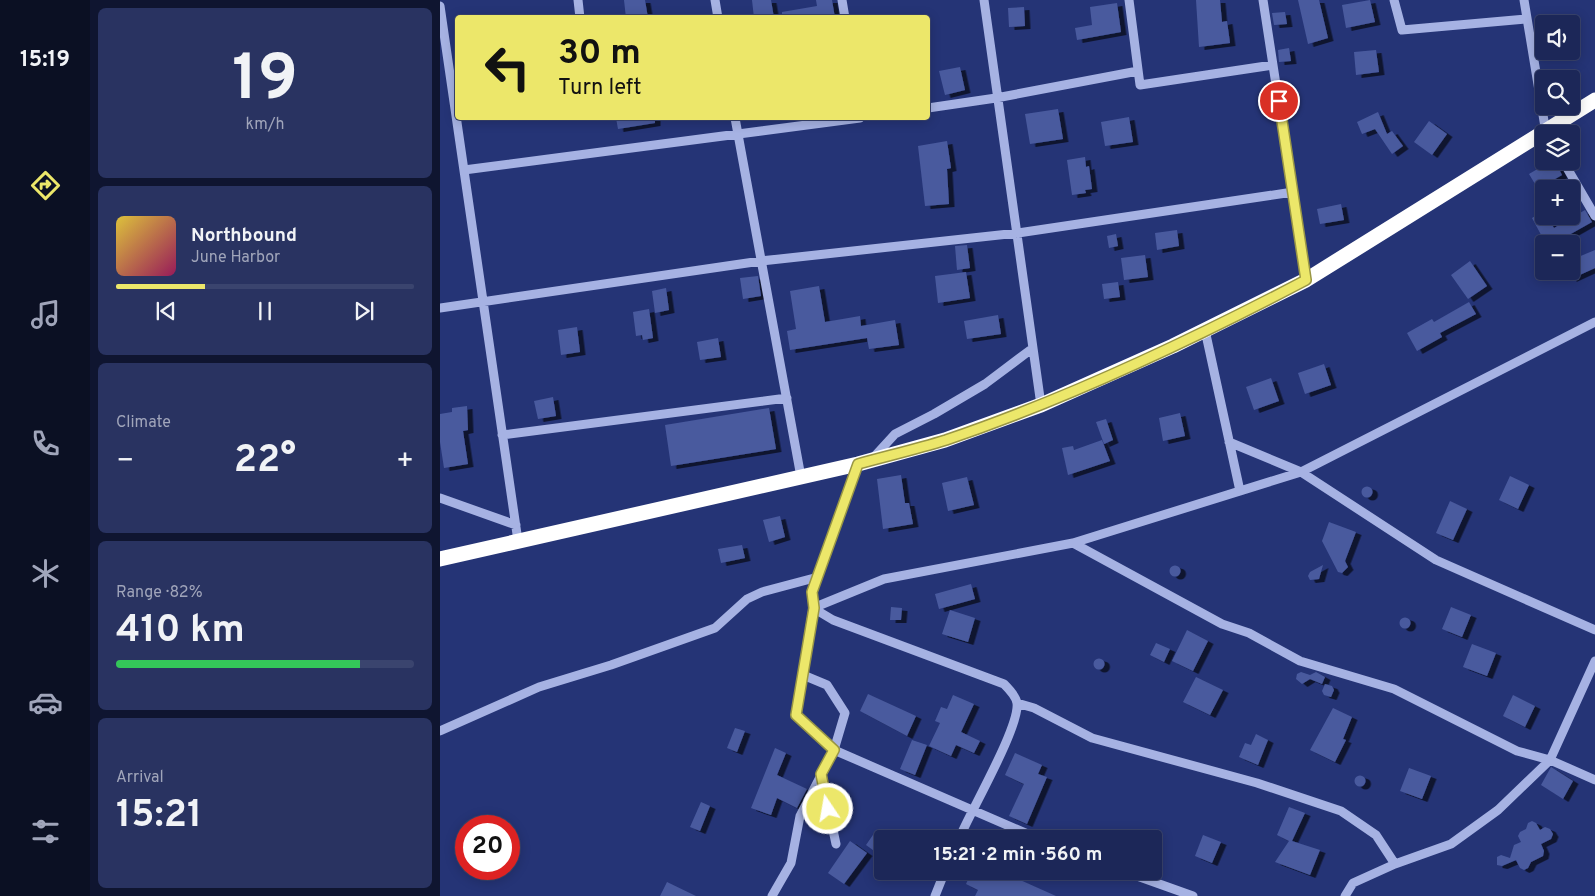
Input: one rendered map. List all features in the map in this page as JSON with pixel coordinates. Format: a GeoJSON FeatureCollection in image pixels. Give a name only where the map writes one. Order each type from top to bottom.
{"type":"FeatureCollection","features":[{"type":"Feature","properties":{"kind":"highway"},"geometry":{"type":"LineString","coordinates":[[1557,125],[1595,100]]}},
{"type":"Feature","properties":{"kind":"highway"},"geometry":{"type":"LineString","coordinates":[[440,559],[864,462],[945,440],[1041,404],[1205,330],[1306,280],[1535,139]]}},
{"type":"Feature","properties":{"kind":"street"},"geometry":{"type":"LineString","coordinates":[[578,0],[580,15]]}},
{"type":"Feature","properties":{"kind":"street"},"geometry":{"type":"LineString","coordinates":[[715,0],[718,15]]}},
{"type":"Feature","properties":{"kind":"street"},"geometry":{"type":"LineString","coordinates":[[842,0],[844,15]]}},
{"type":"Feature","properties":{"kind":"street"},"geometry":{"type":"LineString","coordinates":[[984,0],[996,98],[1018,234],[1041,404]]}},
{"type":"Feature","properties":{"kind":"street"},"geometry":{"type":"LineString","coordinates":[[1128,0],[1140,85],[1273,65]]}},
{"type":"Feature","properties":{"kind":"street"},"geometry":{"type":"LineString","coordinates":[[1263,0],[1306,280]]}},
{"type":"Feature","properties":{"kind":"street"},"geometry":{"type":"LineString","coordinates":[[1394,0],[1402,30],[1526,19]]}},
{"type":"Feature","properties":{"kind":"street"},"geometry":{"type":"LineString","coordinates":[[1524,0],[1545,125]]}},
{"type":"Feature","properties":{"kind":"street"},"geometry":{"type":"LineString","coordinates":[[440,6],[455,108]]}},
{"type":"Feature","properties":{"kind":"street"},"geometry":{"type":"LineString","coordinates":[[930,108],[996,98],[1138,71]]}},
{"type":"Feature","properties":{"kind":"street"},"geometry":{"type":"LineString","coordinates":[[457,120],[518,541]]}},
{"type":"Feature","properties":{"kind":"street"},"geometry":{"type":"LineString","coordinates":[[734,120],[801,477]]}},
{"type":"Feature","properties":{"kind":"street"},"geometry":{"type":"LineString","coordinates":[[464,170],[845,120]]}},
{"type":"Feature","properties":{"kind":"street"},"geometry":{"type":"LineString","coordinates":[[1568,170],[1595,216]]}},
{"type":"Feature","properties":{"kind":"street"},"geometry":{"type":"LineString","coordinates":[[440,308],[761,261],[1018,234],[1293,192]]}},
{"type":"Feature","properties":{"kind":"street"},"geometry":{"type":"LineString","coordinates":[[814,608],[884,579],[1073,543],[1300,472],[1595,322]]}},
{"type":"Feature","properties":{"kind":"street"},"geometry":{"type":"LineString","coordinates":[[1205,330],[1240,491]]}},
{"type":"Feature","properties":{"kind":"street"},"geometry":{"type":"LineString","coordinates":[[1019,830],[834,750],[796,715],[814,608],[812,592],[864,462],[895,434],[985,384],[1033,348]]}},
{"type":"Feature","properties":{"kind":"street"},"geometry":{"type":"LineString","coordinates":[[502,435],[787,398]]}},
{"type":"Feature","properties":{"kind":"street"},"geometry":{"type":"LineString","coordinates":[[1229,442],[1300,472],[1436,560],[1595,630]]}},
{"type":"Feature","properties":{"kind":"street"},"geometry":{"type":"LineString","coordinates":[[440,498],[516,525]]}},
{"type":"Feature","properties":{"kind":"street"},"geometry":{"type":"LineString","coordinates":[[1073,543],[1222,624],[1249,633],[1300,661],[1394,689],[1517,751],[1550,760],[1595,780]]}},
{"type":"Feature","properties":{"kind":"street"},"geometry":{"type":"LineString","coordinates":[[440,731],[538,687],[611,665],[715,628],[747,599],[762,592],[818,577]]}},
{"type":"Feature","properties":{"kind":"street"},"geometry":{"type":"LineString","coordinates":[[814,608],[833,620],[1004,684],[1012,692],[1017,703],[1010,731],[963,830]]}},
{"type":"Feature","properties":{"kind":"street"},"geometry":{"type":"LineString","coordinates":[[1345,896],[1353,882],[1395,864],[1451,844],[1498,810],[1550,760],[1595,661]]}},
{"type":"Feature","properties":{"kind":"street"},"geometry":{"type":"LineString","coordinates":[[772,896],[791,863],[800,816],[834,750],[845,714],[827,685],[803,675]]}},
{"type":"Feature","properties":{"kind":"street"},"geometry":{"type":"LineString","coordinates":[[1017,703],[1034,708],[1092,738],[1257,783],[1341,811],[1376,835],[1395,864]]}},
{"type":"Feature","properties":{"kind":"street"},"geometry":{"type":"LineString","coordinates":[[821,774],[836,844]]}},
{"type":"Feature","properties":{"kind":"street"},"geometry":{"type":"LineString","coordinates":[[935,896],[941,880]]}},
{"type":"Feature","properties":{"kind":"street"},"geometry":{"type":"LineString","coordinates":[[1148,880],[1193,896]]}},
{"type":"Feature","properties":{"kind":"building"},"geometry":{"type":"Polygon","coordinates":[[[624,0],[645,0],[648,15],[626,15],[624,0]]]}},
{"type":"Feature","properties":{"kind":"building"},"geometry":{"type":"Polygon","coordinates":[[[752,0],[771,0],[774,15],[754,15],[752,0]]]}},
{"type":"Feature","properties":{"kind":"building"},"geometry":{"type":"Polygon","coordinates":[[[816,0],[832,0],[834,15],[782,15],[782,12],[817,6],[816,0]]]}},
{"type":"Feature","properties":{"kind":"building"},"geometry":{"type":"Polygon","coordinates":[[[1196,0],[1220,0],[1222,22],[1227,21],[1230,43],[1199,47],[1196,0]]]}},
{"type":"Feature","properties":{"kind":"building"},"geometry":{"type":"Polygon","coordinates":[[[1298,0],[1319,0],[1328,38],[1308,44],[1298,0]]]}},
{"type":"Feature","properties":{"kind":"building"},"geometry":{"type":"Polygon","coordinates":[[[1370,0],[1375,22],[1346,28],[1342,5],[1370,0]]]}},
{"type":"Feature","properties":{"kind":"building"},"geometry":{"type":"Polygon","coordinates":[[[1117,3],[1121,32],[1077,40],[1075,28],[1092,25],[1090,7],[1117,3]]]}},
{"type":"Feature","properties":{"kind":"building"},"geometry":{"type":"Polygon","coordinates":[[[1024,7],[1025,26],[1009,27],[1008,8],[1024,7]]]}},
{"type":"Feature","properties":{"kind":"building"},"geometry":{"type":"Polygon","coordinates":[[[1285,12],[1287,24],[1274,25],[1272,13],[1285,12]]]}},
{"type":"Feature","properties":{"kind":"building"},"geometry":{"type":"Polygon","coordinates":[[[1289,48],[1291,61],[1279,62],[1278,50],[1289,48]]]}},
{"type":"Feature","properties":{"kind":"building"},"geometry":{"type":"Polygon","coordinates":[[[1376,50],[1379,72],[1356,75],[1354,52],[1376,50]]]}},
{"type":"Feature","properties":{"kind":"building"},"geometry":{"type":"Polygon","coordinates":[[[960,67],[965,90],[945,95],[939,71],[960,67]]]}},
{"type":"Feature","properties":{"kind":"building"},"geometry":{"type":"Polygon","coordinates":[[[1058,109],[1063,139],[1030,144],[1025,114],[1058,109]]]}},
{"type":"Feature","properties":{"kind":"building"},"geometry":{"type":"Polygon","coordinates":[[[1378,112],[1387,134],[1392,131],[1403,146],[1392,154],[1375,129],[1362,134],[1357,122],[1378,112]]]}},
{"type":"Feature","properties":{"kind":"building"},"geometry":{"type":"Polygon","coordinates":[[[1129,117],[1133,142],[1105,146],[1101,122],[1129,117]]]}},
{"type":"Feature","properties":{"kind":"building"},"geometry":{"type":"Polygon","coordinates":[[[616,120],[655,120],[655,123],[618,129],[616,120]]]}},
{"type":"Feature","properties":{"kind":"building"},"geometry":{"type":"Polygon","coordinates":[[[1429,121],[1447,134],[1432,155],[1414,142],[1429,121]]]}},
{"type":"Feature","properties":{"kind":"building"},"geometry":{"type":"Polygon","coordinates":[[[947,141],[951,168],[947,169],[949,204],[925,206],[918,146],[947,141]]]}},
{"type":"Feature","properties":{"kind":"building"},"geometry":{"type":"Polygon","coordinates":[[[1085,157],[1086,167],[1089,166],[1092,189],[1085,190],[1086,193],[1072,195],[1067,160],[1085,157]]]}},
{"type":"Feature","properties":{"kind":"building"},"geometry":{"type":"Polygon","coordinates":[[[1536,170],[1560,170],[1562,175],[1553,180],[1535,180],[1535,184],[1529,174],[1536,170]]]}},
{"type":"Feature","properties":{"kind":"building"},"geometry":{"type":"Polygon","coordinates":[[[1341,204],[1344,220],[1320,224],[1317,209],[1341,204]]]}},
{"type":"Feature","properties":{"kind":"building"},"geometry":{"type":"Polygon","coordinates":[[[1585,210],[1592,222],[1569,235],[1541,235],[1536,225],[1552,225],[1554,228],[1559,225],[1580,225],[1580,213],[1585,210]]]}},
{"type":"Feature","properties":{"kind":"building"},"geometry":{"type":"Polygon","coordinates":[[[1177,230],[1179,246],[1157,250],[1155,233],[1177,230]]]}},
{"type":"Feature","properties":{"kind":"building"},"geometry":{"type":"Polygon","coordinates":[[[1116,234],[1118,246],[1109,248],[1107,236],[1116,234]]]}},
{"type":"Feature","properties":{"kind":"building"},"geometry":{"type":"Polygon","coordinates":[[[967,245],[970,268],[957,270],[955,246],[967,245]]]}},
{"type":"Feature","properties":{"kind":"building"},"geometry":{"type":"Polygon","coordinates":[[[1595,250],[1595,268],[1580,275],[1580,256],[1595,250]]]}},
{"type":"Feature","properties":{"kind":"building"},"geometry":{"type":"Polygon","coordinates":[[[1145,255],[1148,277],[1124,280],[1121,258],[1145,255]]]}},
{"type":"Feature","properties":{"kind":"building"},"geometry":{"type":"Polygon","coordinates":[[[1470,261],[1487,286],[1468,299],[1451,275],[1470,261]]]}},
{"type":"Feature","properties":{"kind":"building"},"geometry":{"type":"Polygon","coordinates":[[[966,272],[970,298],[938,303],[935,276],[966,272]]]}},
{"type":"Feature","properties":{"kind":"building"},"geometry":{"type":"Polygon","coordinates":[[[758,276],[761,296],[743,299],[740,278],[758,276]]]}},
{"type":"Feature","properties":{"kind":"building"},"geometry":{"type":"Polygon","coordinates":[[[1118,282],[1120,297],[1104,299],[1102,284],[1118,282]]]}},
{"type":"Feature","properties":{"kind":"building"},"geometry":{"type":"Polygon","coordinates":[[[819,286],[825,322],[860,316],[861,326],[895,320],[899,345],[869,349],[867,338],[790,350],[787,331],[796,329],[790,291],[819,286]]]}},
{"type":"Feature","properties":{"kind":"building"},"geometry":{"type":"Polygon","coordinates":[[[666,288],[669,310],[655,313],[652,291],[666,288]]]}},
{"type":"Feature","properties":{"kind":"building"},"geometry":{"type":"Polygon","coordinates":[[[1469,302],[1476,314],[1440,333],[1442,337],[1417,351],[1407,333],[1432,319],[1434,322],[1469,302]]]}},
{"type":"Feature","properties":{"kind":"building"},"geometry":{"type":"Polygon","coordinates":[[[649,309],[653,338],[643,340],[642,335],[636,336],[633,312],[649,309]]]}},
{"type":"Feature","properties":{"kind":"building"},"geometry":{"type":"Polygon","coordinates":[[[998,315],[1001,334],[967,339],[964,321],[998,315]]]}},
{"type":"Feature","properties":{"kind":"building"},"geometry":{"type":"Polygon","coordinates":[[[577,327],[580,352],[561,355],[558,330],[577,327]]]}},
{"type":"Feature","properties":{"kind":"building"},"geometry":{"type":"Polygon","coordinates":[[[718,338],[721,357],[700,360],[697,342],[718,338]]]}},
{"type":"Feature","properties":{"kind":"building"},"geometry":{"type":"Polygon","coordinates":[[[1324,364],[1331,385],[1305,394],[1298,373],[1324,364]]]}},
{"type":"Feature","properties":{"kind":"building"},"geometry":{"type":"Polygon","coordinates":[[[1271,378],[1279,401],[1254,410],[1246,387],[1271,378]]]}},
{"type":"Feature","properties":{"kind":"building"},"geometry":{"type":"Polygon","coordinates":[[[553,397],[556,416],[538,419],[534,401],[553,397]]]}},
{"type":"Feature","properties":{"kind":"building"},"geometry":{"type":"Polygon","coordinates":[[[467,406],[468,430],[463,431],[468,464],[444,468],[440,442],[440,414],[452,412],[452,408],[467,406]]]}},
{"type":"Feature","properties":{"kind":"building"},"geometry":{"type":"Polygon","coordinates":[[[769,408],[776,449],[671,466],[665,425],[769,408]]]}},
{"type":"Feature","properties":{"kind":"building"},"geometry":{"type":"Polygon","coordinates":[[[1180,413],[1185,436],[1163,441],[1159,418],[1180,413]]]}},
{"type":"Feature","properties":{"kind":"building"},"geometry":{"type":"Polygon","coordinates":[[[1106,419],[1113,440],[1104,444],[1096,422],[1106,419]]]}},
{"type":"Feature","properties":{"kind":"building"},"geometry":{"type":"Polygon","coordinates":[[[1102,440],[1110,461],[1068,475],[1062,448],[1073,446],[1074,450],[1102,440]]]}},
{"type":"Feature","properties":{"kind":"building"},"geometry":{"type":"Polygon","coordinates":[[[901,475],[905,503],[909,503],[913,524],[883,529],[877,479],[901,475]]]}},
{"type":"Feature","properties":{"kind":"building"},"geometry":{"type":"Polygon","coordinates":[[[1510,476],[1529,485],[1518,509],[1499,500],[1510,476]]]}},
{"type":"Feature","properties":{"kind":"building"},"geometry":{"type":"Polygon","coordinates":[[[967,477],[974,505],[948,511],[942,483],[967,477]]]}},
{"type":"Feature","properties":{"kind":"building"},"geometry":{"type":"Polygon","coordinates":[[[1365,487],[1369,487],[1372,492],[1371,496],[1365,497],[1362,494],[1362,490],[1365,487]]]}},
{"type":"Feature","properties":{"kind":"building"},"geometry":{"type":"Polygon","coordinates":[[[1450,501],[1467,509],[1453,540],[1436,533],[1450,501]]]}},
{"type":"Feature","properties":{"kind":"building"},"geometry":{"type":"Polygon","coordinates":[[[780,516],[785,537],[769,542],[763,520],[780,516]]]}},
{"type":"Feature","properties":{"kind":"building"},"geometry":{"type":"Polygon","coordinates":[[[1329,522],[1356,532],[1345,561],[1348,567],[1342,573],[1338,572],[1322,541],[1329,522]]]}},
{"type":"Feature","properties":{"kind":"building"},"geometry":{"type":"Polygon","coordinates":[[[742,545],[745,558],[721,563],[718,549],[742,545]]]}},
{"type":"Feature","properties":{"kind":"building"},"geometry":{"type":"Polygon","coordinates":[[[1323,565],[1319,579],[1310,580],[1308,576],[1310,572],[1323,565]]]}},
{"type":"Feature","properties":{"kind":"building"},"geometry":{"type":"Polygon","coordinates":[[[1173,566],[1177,566],[1180,571],[1179,575],[1173,576],[1170,573],[1170,569],[1173,566]]]}},
{"type":"Feature","properties":{"kind":"building"},"geometry":{"type":"Polygon","coordinates":[[[971,584],[975,599],[939,609],[935,594],[971,584]]]}},
{"type":"Feature","properties":{"kind":"building"},"geometry":{"type":"Polygon","coordinates":[[[891,607],[902,608],[901,620],[890,620],[891,607]]]}},
{"type":"Feature","properties":{"kind":"building"},"geometry":{"type":"Polygon","coordinates":[[[1451,607],[1471,615],[1462,637],[1442,629],[1451,607]]]}},
{"type":"Feature","properties":{"kind":"building"},"geometry":{"type":"Polygon","coordinates":[[[950,610],[975,618],[968,642],[942,634],[950,610]]]}},
{"type":"Feature","properties":{"kind":"building"},"geometry":{"type":"Polygon","coordinates":[[[1403,618],[1407,618],[1410,623],[1409,627],[1403,628],[1400,625],[1400,621],[1403,618]]]}},
{"type":"Feature","properties":{"kind":"building"},"geometry":{"type":"Polygon","coordinates":[[[1187,630],[1208,641],[1193,671],[1172,661],[1187,630]]]}},
{"type":"Feature","properties":{"kind":"building"},"geometry":{"type":"Polygon","coordinates":[[[1156,643],[1170,649],[1164,662],[1150,655],[1156,643]]]}},
{"type":"Feature","properties":{"kind":"building"},"geometry":{"type":"Polygon","coordinates":[[[1472,644],[1496,653],[1487,676],[1463,667],[1472,644]]]}},
{"type":"Feature","properties":{"kind":"building"},"geometry":{"type":"Polygon","coordinates":[[[1097,659],[1101,659],[1104,664],[1103,668],[1097,669],[1094,666],[1094,662],[1097,659]]]}},
{"type":"Feature","properties":{"kind":"building"},"geometry":{"type":"Polygon","coordinates":[[[1301,672],[1310,675],[1316,672],[1325,677],[1322,684],[1310,679],[1302,684],[1296,679],[1297,674],[1301,672]]]}},
{"type":"Feature","properties":{"kind":"building"},"geometry":{"type":"Polygon","coordinates":[[[1196,677],[1223,690],[1210,715],[1183,702],[1196,677]]]}},
{"type":"Feature","properties":{"kind":"building"},"geometry":{"type":"Polygon","coordinates":[[[1325,684],[1332,686],[1334,690],[1331,697],[1324,695],[1322,691],[1325,684]]]}},
{"type":"Feature","properties":{"kind":"building"},"geometry":{"type":"Polygon","coordinates":[[[868,694],[916,716],[907,736],[860,711],[868,694]]]}},
{"type":"Feature","properties":{"kind":"building"},"geometry":{"type":"Polygon","coordinates":[[[953,695],[974,704],[961,732],[980,741],[974,753],[956,745],[951,756],[929,746],[940,723],[935,721],[941,707],[947,709],[953,695]]]}},
{"type":"Feature","properties":{"kind":"building"},"geometry":{"type":"Polygon","coordinates":[[[1513,695],[1535,706],[1525,727],[1503,716],[1513,695]]]}},
{"type":"Feature","properties":{"kind":"building"},"geometry":{"type":"Polygon","coordinates":[[[1333,708],[1352,717],[1343,739],[1346,740],[1335,762],[1310,750],[1333,708]]]}},
{"type":"Feature","properties":{"kind":"building"},"geometry":{"type":"Polygon","coordinates":[[[735,728],[745,731],[737,752],[727,748],[735,728]]]}},
{"type":"Feature","properties":{"kind":"building"},"geometry":{"type":"Polygon","coordinates":[[[1256,734],[1268,740],[1258,765],[1239,757],[1245,743],[1251,745],[1256,734]]]}},
{"type":"Feature","properties":{"kind":"building"},"geometry":{"type":"Polygon","coordinates":[[[912,740],[927,745],[915,775],[900,769],[912,740]]]}},
{"type":"Feature","properties":{"kind":"building"},"geometry":{"type":"Polygon","coordinates":[[[775,748],[786,753],[777,775],[807,789],[797,808],[777,798],[771,815],[751,808],[775,748]]]}},
{"type":"Feature","properties":{"kind":"building"},"geometry":{"type":"Polygon","coordinates":[[[1015,753],[1042,765],[1038,774],[1047,777],[1027,824],[1009,816],[1024,784],[1005,775],[1015,753]]]}},
{"type":"Feature","properties":{"kind":"building"},"geometry":{"type":"Polygon","coordinates":[[[1551,767],[1573,781],[1563,799],[1541,785],[1551,767]]]}},
{"type":"Feature","properties":{"kind":"building"},"geometry":{"type":"Polygon","coordinates":[[[1409,768],[1431,776],[1422,799],[1400,791],[1409,768]]]}},
{"type":"Feature","properties":{"kind":"building"},"geometry":{"type":"Polygon","coordinates":[[[1358,776],[1362,776],[1365,781],[1364,785],[1358,786],[1355,783],[1355,779],[1358,776]]]}},
{"type":"Feature","properties":{"kind":"building"},"geometry":{"type":"Polygon","coordinates":[[[701,802],[710,806],[700,831],[690,827],[701,802]]]}},
{"type":"Feature","properties":{"kind":"building"},"geometry":{"type":"Polygon","coordinates":[[[1289,807],[1305,813],[1292,841],[1320,850],[1310,875],[1275,862],[1289,841],[1277,835],[1289,807]]]}},
{"type":"Feature","properties":{"kind":"building"},"geometry":{"type":"Polygon","coordinates":[[[1532,821],[1536,823],[1540,830],[1545,827],[1550,829],[1553,834],[1551,839],[1541,844],[1544,851],[1543,856],[1531,862],[1528,868],[1524,870],[1520,868],[1516,860],[1502,866],[1497,865],[1497,857],[1501,855],[1510,858],[1514,845],[1521,842],[1518,836],[1520,832],[1526,829],[1528,823],[1532,821]]]}},
{"type":"Feature","properties":{"kind":"building"},"geometry":{"type":"Polygon","coordinates":[[[874,833],[874,851],[866,845],[874,833]]]}},
{"type":"Feature","properties":{"kind":"building"},"geometry":{"type":"Polygon","coordinates":[[[1203,835],[1221,842],[1212,863],[1195,856],[1203,835]]]}},
{"type":"Feature","properties":{"kind":"building"},"geometry":{"type":"Polygon","coordinates":[[[850,841],[867,853],[844,884],[828,873],[850,841]]]}},
{"type":"Feature","properties":{"kind":"building"},"geometry":{"type":"Polygon","coordinates":[[[968,880],[1020,880],[1056,896],[975,896],[978,890],[966,884],[968,880]]]}},
{"type":"Feature","properties":{"kind":"building"},"geometry":{"type":"Polygon","coordinates":[[[667,882],[696,896],[660,896],[667,882]]]}},
{"type":"Feature","properties":{"kind":"route"},"geometry":{"type":"LineString","coordinates":[[828,809],[821,774],[834,750],[796,715],[814,608],[812,592],[858,464],[945,440],[1041,404],[1173,346],[1306,280],[1279,101]]}}]}
